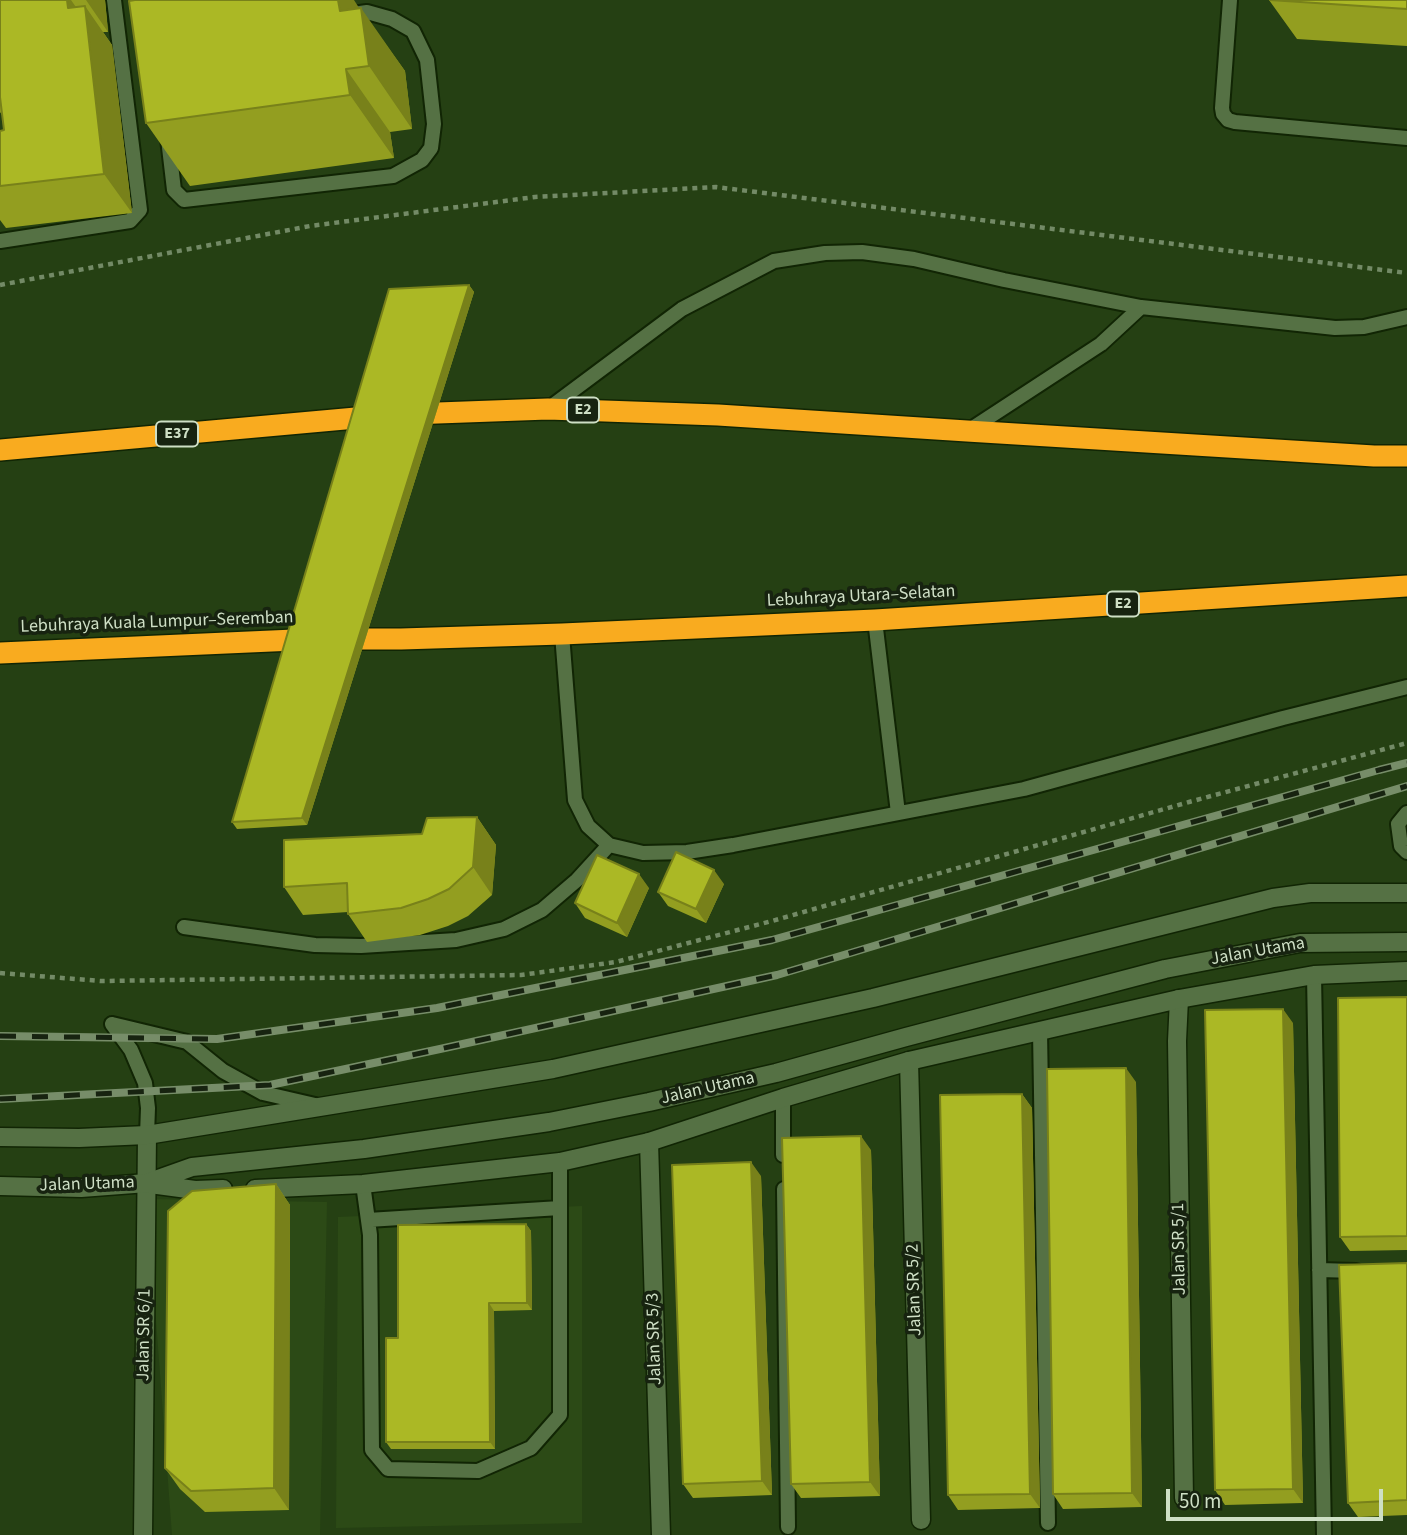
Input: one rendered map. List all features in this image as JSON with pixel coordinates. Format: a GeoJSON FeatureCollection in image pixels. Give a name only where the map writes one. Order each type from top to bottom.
{"type":"FeatureCollection","features":[{"type":"Feature","properties":{"kind":"highway","name":"E2"},"geometry":{"type":"LineString","coordinates":[[449,412],[548,409],[718,415],[1407,456]]}},
{"type":"Feature","properties":{"kind":"highway","name":"E37"},"geometry":{"type":"LineString","coordinates":[[0,450],[353,417],[449,412]]}},
{"type":"Feature","properties":{"kind":"highway","name":"Lebuhraya Utara–Selatan"},"geometry":{"type":"LineString","coordinates":[[317,639],[562,634],[875,620],[1407,586]]}},
{"type":"Feature","properties":{"kind":"highway","name":"Lebuhraya Kuala Lumpur–Seremban"},"geometry":{"type":"LineString","coordinates":[[0,653],[317,639]]}},
{"type":"Feature","properties":{"kind":"street"},"geometry":{"type":"LineString","coordinates":[[0,1137],[147,1135],[553,1069],[873,998],[1273,898],[1310,894],[1407,893]]}},
{"type":"Feature","properties":{"kind":"street","name":"Jalan Utama"},"geometry":{"type":"LineString","coordinates":[[0,1186],[81,1188],[147,1183],[191,1167],[364,1149],[549,1122],[776,1073],[1178,966],[1300,943],[1407,942]]}},
{"type":"Feature","properties":{"kind":"street"},"geometry":{"type":"LineString","coordinates":[[147,1183],[195,1190],[363,1184],[560,1162],[649,1142],[909,1060],[1178,999],[1314,975],[1407,971]]}},
{"type":"Feature","properties":{"kind":"street","name":"Jalan SR 5/1"},"geometry":{"type":"LineString","coordinates":[[1178,999],[1184,1499]]}},
{"type":"Feature","properties":{"kind":"street","name":"Jalan SR 5/2"},"geometry":{"type":"LineString","coordinates":[[909,1060],[921,1520]]}},
{"type":"Feature","properties":{"kind":"street","name":"Jalan SR 6/1"},"geometry":{"type":"LineString","coordinates":[[143,1535],[147,1135]]}},
{"type":"Feature","properties":{"kind":"street","name":"Jalan SR 5/3"},"geometry":{"type":"LineString","coordinates":[[649,1142],[661,1535]]}},
{"type":"Feature","properties":{"kind":"lane"},"geometry":{"type":"LineString","coordinates":[[0,241],[130,221],[140,210],[114,0]]}},
{"type":"Feature","properties":{"kind":"lane"},"geometry":{"type":"LineString","coordinates":[[1230,0],[1222,108],[1227,120],[1407,138]]}},
{"type":"Feature","properties":{"kind":"lane"},"geometry":{"type":"LineString","coordinates":[[166,122],[174,190],[184,200],[393,176],[422,160],[431,148],[434,124],[427,60],[413,31],[392,19],[367,12],[328,17]]}},
{"type":"Feature","properties":{"kind":"lane"},"geometry":{"type":"LineString","coordinates":[[548,409],[682,309],[774,261],[825,253],[862,252],[914,259],[1141,307],[1335,328],[1364,327],[1407,317]]}},
{"type":"Feature","properties":{"kind":"lane"},"geometry":{"type":"LineString","coordinates":[[967,431],[1101,344],[1141,307]]}},
{"type":"Feature","properties":{"kind":"lane"},"geometry":{"type":"LineString","coordinates":[[875,620],[898,813]]}},
{"type":"Feature","properties":{"kind":"lane"},"geometry":{"type":"LineString","coordinates":[[562,634],[575,800],[588,826],[609,845],[643,853],[687,852],[733,845],[1024,789],[1407,687]]}},
{"type":"Feature","properties":{"kind":"lane"},"geometry":{"type":"LineString","coordinates":[[1407,813],[1398,824],[1401,846],[1407,852]]}},
{"type":"Feature","properties":{"kind":"lane"},"geometry":{"type":"LineString","coordinates":[[184,927],[315,945],[361,946],[456,940],[504,929],[542,910],[577,880],[609,845]]}},
{"type":"Feature","properties":{"kind":"lane"},"geometry":{"type":"LineString","coordinates":[[1314,975],[1324,1535]]}},
{"type":"Feature","properties":{"kind":"lane"},"geometry":{"type":"LineString","coordinates":[[147,1135],[145,1083],[131,1050],[112,1024],[187,1042],[223,1071],[263,1093],[319,1106]]}},
{"type":"Feature","properties":{"kind":"lane"},"geometry":{"type":"LineString","coordinates":[[1040,1031],[1048,1523]]}},
{"type":"Feature","properties":{"kind":"lane"},"geometry":{"type":"LineString","coordinates":[[783,1098],[788,1527]]}},
{"type":"Feature","properties":{"kind":"lane"},"geometry":{"type":"LineString","coordinates":[[363,1184],[370,1235],[372,1450],[388,1469],[478,1471],[531,1448],[560,1415],[560,1162]]}},
{"type":"Feature","properties":{"kind":"lane"},"geometry":{"type":"LineString","coordinates":[[368,1220],[560,1208]]}},
{"type":"Feature","properties":{"kind":"lane"},"geometry":{"type":"LineString","coordinates":[[1319,1270],[1369,1271]]}},
{"type":"Feature","properties":{"kind":"path"},"geometry":{"type":"LineString","coordinates":[[0,285],[310,226],[535,197],[716,187],[1407,273]]}},
{"type":"Feature","properties":{"kind":"path"},"geometry":{"type":"LineString","coordinates":[[0,973],[101,981],[520,975],[616,962],[772,922],[1189,802],[1407,743]]}},
{"type":"Feature","properties":{"kind":"shaded area"},"geometry":{"type":"Polygon","coordinates":[[[147,1199],[327,1202],[320,1535],[172,1535],[147,1199]]]}},
{"type":"Feature","properties":{"kind":"shaded area"},"geometry":{"type":"Polygon","coordinates":[[[582,1206],[582,1523],[336,1528],[338,1217],[582,1206]]]}},
{"type":"Feature","properties":{"kind":"building"},"geometry":{"type":"Polygon","coordinates":[[[0,0],[67,0],[68,8],[85,6],[104,174],[0,186],[0,131],[4,130],[0,97],[0,0]]]}},
{"type":"Feature","properties":{"kind":"building"},"geometry":{"type":"Polygon","coordinates":[[[338,0],[340,11],[361,8],[369,66],[346,69],[350,95],[146,123],[129,1],[338,0]]]}},
{"type":"Feature","properties":{"kind":"building"},"geometry":{"type":"Polygon","coordinates":[[[1270,0],[1407,0],[1407,9],[1270,0]]]}},
{"type":"Feature","properties":{"kind":"building"},"geometry":{"type":"Polygon","coordinates":[[[469,285],[302,818],[232,822],[389,289],[469,285]]]}},
{"type":"Feature","properties":{"kind":"building"},"geometry":{"type":"Polygon","coordinates":[[[477,817],[473,867],[449,889],[428,899],[401,908],[348,914],[347,883],[284,887],[284,840],[422,834],[427,818],[477,817]]]}},
{"type":"Feature","properties":{"kind":"building"},"geometry":{"type":"Polygon","coordinates":[[[676,852],[714,870],[696,909],[658,892],[676,852]]]}},
{"type":"Feature","properties":{"kind":"building"},"geometry":{"type":"Polygon","coordinates":[[[597,855],[639,874],[617,923],[575,903],[597,855]]]}},
{"type":"Feature","properties":{"kind":"building"},"geometry":{"type":"Polygon","coordinates":[[[1407,997],[1407,1236],[1340,1237],[1338,998],[1407,997]]]}},
{"type":"Feature","properties":{"kind":"building"},"geometry":{"type":"Polygon","coordinates":[[[1283,1009],[1293,1489],[1215,1490],[1205,1010],[1283,1009]]]}},
{"type":"Feature","properties":{"kind":"building"},"geometry":{"type":"Polygon","coordinates":[[[1126,1068],[1132,1493],[1053,1494],[1047,1069],[1126,1068]]]}},
{"type":"Feature","properties":{"kind":"building"},"geometry":{"type":"Polygon","coordinates":[[[1022,1094],[1030,1494],[948,1495],[940,1095],[1022,1094]]]}},
{"type":"Feature","properties":{"kind":"building"},"geometry":{"type":"Polygon","coordinates":[[[861,1136],[870,1482],[791,1484],[782,1138],[861,1136]]]}},
{"type":"Feature","properties":{"kind":"building"},"geometry":{"type":"Polygon","coordinates":[[[751,1162],[762,1481],[683,1484],[672,1165],[751,1162]]]}},
{"type":"Feature","properties":{"kind":"building"},"geometry":{"type":"Polygon","coordinates":[[[276,1184],[274,1488],[191,1491],[165,1468],[168,1211],[192,1191],[276,1184]]]}},
{"type":"Feature","properties":{"kind":"building"},"geometry":{"type":"Polygon","coordinates":[[[526,1224],[527,1303],[489,1303],[490,1442],[386,1442],[386,1338],[398,1338],[398,1225],[526,1224]]]}},
{"type":"Feature","properties":{"kind":"building"},"geometry":{"type":"Polygon","coordinates":[[[1407,1263],[1407,1500],[1348,1503],[1339,1265],[1407,1263]]]}},
{"type":"Feature","properties":{"kind":"railway"},"geometry":{"type":"LineString","coordinates":[[0,1036],[217,1039],[437,1008],[772,940],[1407,763]]}},
{"type":"Feature","properties":{"kind":"railway"},"geometry":{"type":"LineString","coordinates":[[0,1099],[270,1085],[777,975],[1407,786]]}}]}
